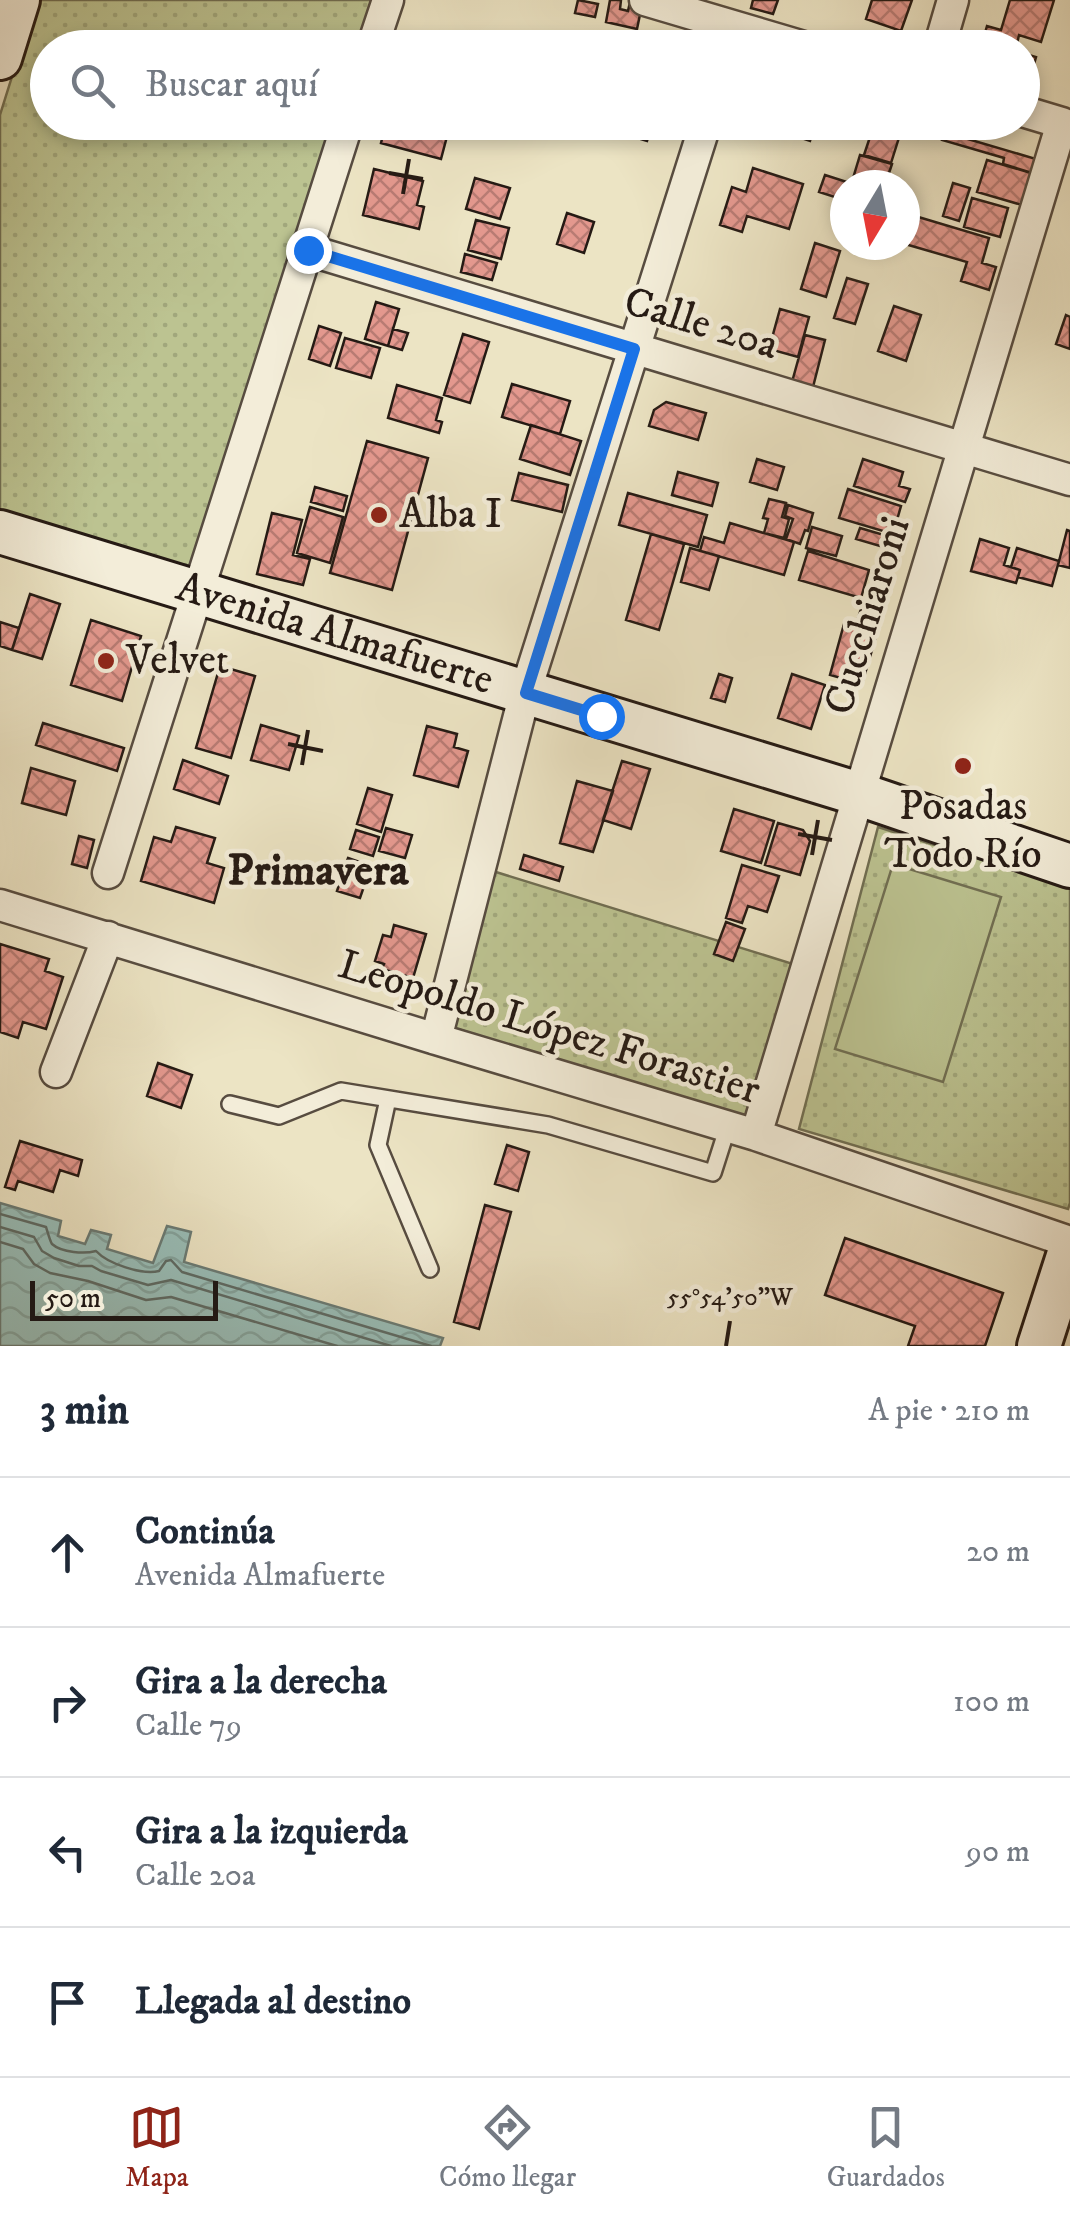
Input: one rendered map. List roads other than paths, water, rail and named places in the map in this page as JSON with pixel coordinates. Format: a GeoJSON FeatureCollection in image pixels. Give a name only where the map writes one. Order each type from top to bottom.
{"type":"FeatureCollection","features":[{"type":"Feature","properties":{"kind":"main road"},"geometry":{"type":"LineString","coordinates":[[0,58],[18,0]]}},
{"type":"Feature","properties":{"kind":"main road","name":"Avenida Almafuerte"},"geometry":{"type":"LineString","coordinates":[[0,532],[859,794],[1070,866]]}},
{"type":"Feature","properties":{"kind":"main road"},"geometry":{"type":"LineString","coordinates":[[1039,1346],[1070,1250]]}},
{"type":"Feature","properties":{"kind":"street"},"geometry":{"type":"LineString","coordinates":[[378,30],[388,0]]}},
{"type":"Feature","properties":{"kind":"street"},"geometry":{"type":"LineString","coordinates":[[944,30],[953,0]]}},
{"type":"Feature","properties":{"kind":"street"},"geometry":{"type":"LineString","coordinates":[[666,3],[719,30]]}},
{"type":"Feature","properties":{"kind":"street","name":"Cucchiaroni"},"geometry":{"type":"LineString","coordinates":[[742,1130],[859,794],[1062,123],[1040,117]]}},
{"type":"Feature","properties":{"kind":"street"},"geometry":{"type":"LineString","coordinates":[[108,873],[342,140]]}},
{"type":"Feature","properties":{"kind":"street"},"geometry":{"type":"LineString","coordinates":[[436,1040],[526,693],[700,140]]}},
{"type":"Feature","properties":{"kind":"street","name":"Calle 20a"},"geometry":{"type":"LineString","coordinates":[[308,250],[1070,480]]}},
{"type":"Feature","properties":{"kind":"street","name":"Leopoldo López Forastier"},"geometry":{"type":"LineString","coordinates":[[0,905],[742,1130],[1070,1242]]}},
{"type":"Feature","properties":{"kind":"street"},"geometry":{"type":"LineString","coordinates":[[56,1072],[108,937]]}},
{"type":"Feature","properties":{"kind":"lane"},"geometry":{"type":"LineString","coordinates":[[230,1104],[279,1116],[341,1091],[548,1125],[712,1173],[742,1130]]}},
{"type":"Feature","properties":{"kind":"lane"},"geometry":{"type":"LineString","coordinates":[[388,1098],[378,1145],[430,1269]]}},
{"type":"Feature","properties":{"kind":"water"},"geometry":{"type":"Polygon","coordinates":[[[0,1203],[61,1221],[58,1236],[85,1244],[91,1230],[111,1235],[107,1249],[153,1263],[167,1226],[191,1232],[184,1262],[443,1338],[440,1346],[0,1346],[0,1203]]]}},
{"type":"Feature","properties":{"kind":"place","name":"Alba I"},"geometry":{"type":"Point","coordinates":[379,515]}},
{"type":"Feature","properties":{"kind":"place","name":"Velvet"},"geometry":{"type":"Point","coordinates":[106,661]}},
{"type":"Feature","properties":{"kind":"place","name":"Posadas Todo Río"},"geometry":{"type":"Point","coordinates":[963,766]}},
{"type":"Feature","properties":{"kind":"district","name":"Primavera"},"geometry":{"type":"Point","coordinates":[318,871]}}]}
